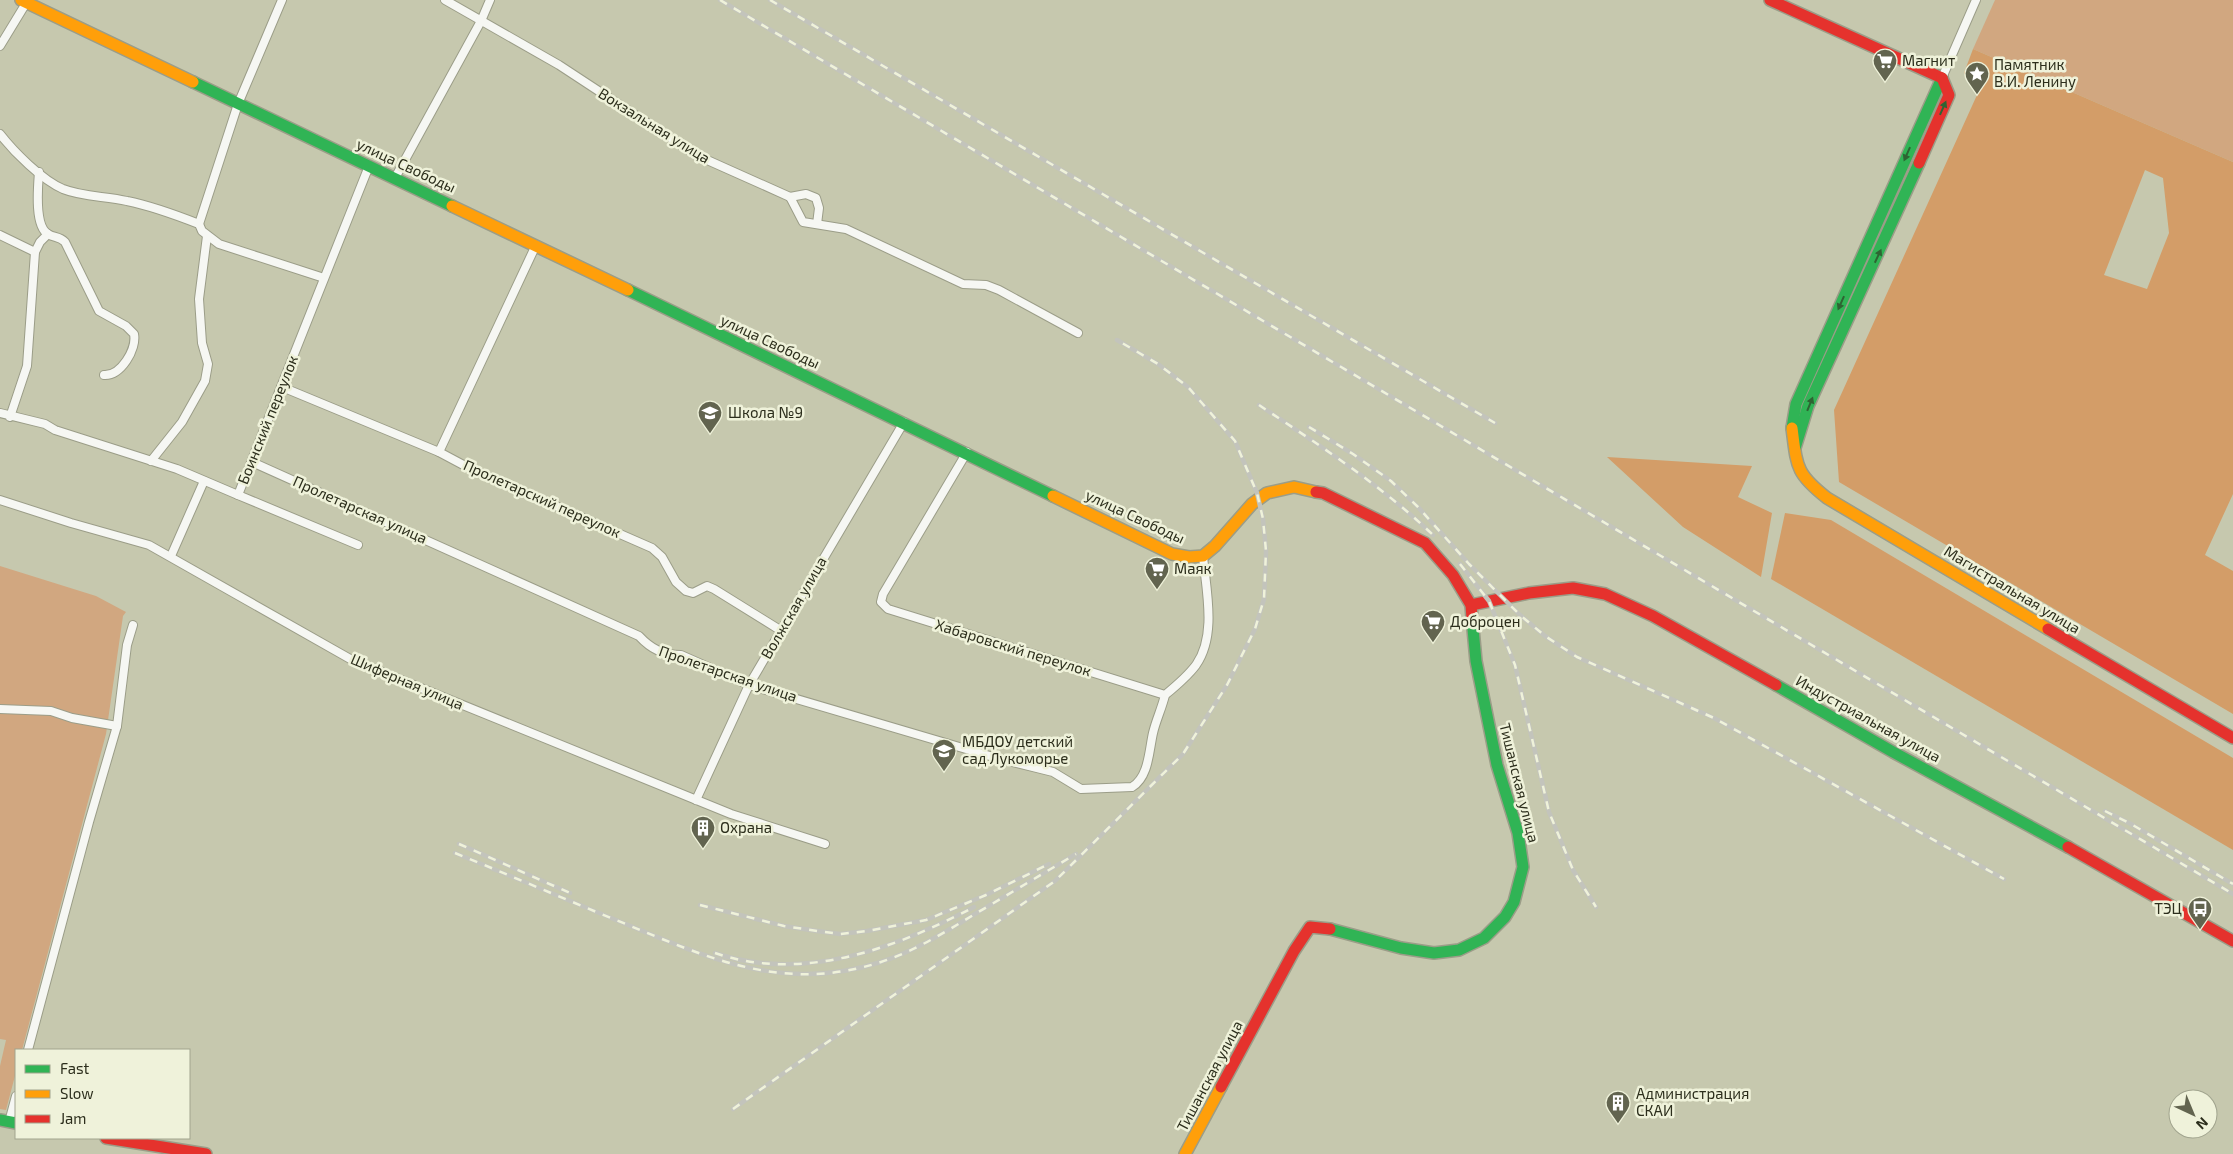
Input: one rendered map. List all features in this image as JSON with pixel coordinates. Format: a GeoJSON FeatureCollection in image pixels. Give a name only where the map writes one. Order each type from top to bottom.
{"type":"FeatureCollection","features":[{"type":"Feature","properties":{"kind":"street"},"geometry":{"type":"LineString","coordinates":[[282,0],[238,104],[200,224],[206,236],[219,244],[324,278]]}},
{"type":"Feature","properties":{"kind":"street","name":"Вокзальная улица"},"geometry":{"type":"LineString","coordinates":[[445,0],[559,65],[696,155],[790,197]]}},
{"type":"Feature","properties":{"kind":"street"},"geometry":{"type":"LineString","coordinates":[[395,178],[481,21],[490,0]]}},
{"type":"Feature","properties":{"kind":"street"},"geometry":{"type":"LineString","coordinates":[[1770,0],[1942,78],[1976,0]]}},
{"type":"Feature","properties":{"kind":"street"},"geometry":{"type":"LineString","coordinates":[[0,46],[25,1]]}},
{"type":"Feature","properties":{"kind":"street","name":"улица Свободы"},"geometry":{"type":"LineString","coordinates":[[25,1],[967,452],[1172,554],[1189,558],[1203,556]]}},
{"type":"Feature","properties":{"kind":"street","name":"Магистральная улица"},"geometry":{"type":"LineString","coordinates":[[1942,78],[1949,95],[1886,238],[1808,406],[1795,450],[1797,465],[1808,483],[1827,498],[2233,738]]}},
{"type":"Feature","properties":{"kind":"street"},"geometry":{"type":"LineString","coordinates":[[0,134],[39,172],[56,185],[80,195],[126,201],[155,208],[200,224]]}},
{"type":"Feature","properties":{"kind":"street","name":"Боинский переулок"},"geometry":{"type":"LineString","coordinates":[[0,413],[45,424],[55,430],[152,462],[238,495],[369,166]]}},
{"type":"Feature","properties":{"kind":"street"},"geometry":{"type":"LineString","coordinates":[[39,172],[39,212],[42,228],[48,234],[60,237],[65,242],[99,311],[126,326],[134,334],[134,346],[125,361],[114,374],[104,375]]}},
{"type":"Feature","properties":{"kind":"street"},"geometry":{"type":"LineString","coordinates":[[817,224],[819,208],[816,198],[806,194],[790,197],[803,222],[817,224],[846,228],[963,284],[986,285],[999,290],[1078,333]]}},
{"type":"Feature","properties":{"kind":"street"},"geometry":{"type":"LineString","coordinates":[[10,416],[28,366],[35,252],[40,242],[48,234]]}},
{"type":"Feature","properties":{"kind":"street"},"geometry":{"type":"LineString","coordinates":[[0,235],[35,252]]}},
{"type":"Feature","properties":{"kind":"street"},"geometry":{"type":"LineString","coordinates":[[152,462],[182,422],[205,381],[208,364],[202,343],[199,299],[206,236]]}},
{"type":"Feature","properties":{"kind":"street"},"geometry":{"type":"LineString","coordinates":[[439,452],[536,245]]}},
{"type":"Feature","properties":{"kind":"street","name":"Пролетарский переулок"},"geometry":{"type":"LineString","coordinates":[[282,388],[439,452],[469,468],[652,548],[662,557],[676,582],[686,591],[693,593],[707,586],[780,630]]}},
{"type":"Feature","properties":{"kind":"street","name":"Волжская улица"},"geometry":{"type":"LineString","coordinates":[[696,800],[749,685],[904,422]]}},
{"type":"Feature","properties":{"kind":"street","name":"Хабаровский переулок"},"geometry":{"type":"LineString","coordinates":[[967,452],[883,594],[881,602],[883,606],[888,610],[1165,695]]}},
{"type":"Feature","properties":{"kind":"street","name":"Пролетарская улица"},"geometry":{"type":"LineString","coordinates":[[252,462],[639,636],[648,646],[659,652],[669,655],[681,655],[749,685],[991,756],[1053,772],[1081,789],[1132,786],[1136,784],[1141,778],[1149,757],[1153,732],[1165,695]]}},
{"type":"Feature","properties":{"kind":"street"},"geometry":{"type":"LineString","coordinates":[[171,556],[204,481]]}},
{"type":"Feature","properties":{"kind":"street"},"geometry":{"type":"LineString","coordinates":[[1165,695],[1196,664],[1205,644],[1209,620],[1203,556],[1215,546],[1252,504],[1267,493],[1294,487],[1323,493],[1425,543],[1453,575],[1472,605]]}},
{"type":"Feature","properties":{"kind":"street"},"geometry":{"type":"LineString","coordinates":[[238,495],[358,545]]}},
{"type":"Feature","properties":{"kind":"street","name":"Шиферная улица"},"geometry":{"type":"LineString","coordinates":[[0,500],[71,523],[138,540],[171,556],[352,660],[731,814],[825,844]]}},
{"type":"Feature","properties":{"kind":"street","name":"Индустриальная улица"},"geometry":{"type":"LineString","coordinates":[[1472,605],[1529,593],[1573,588],[1605,594],[1653,616],[1719,652],[1894,752],[2086,856],[2233,941]]}},
{"type":"Feature","properties":{"kind":"street","name":"Тишанская улица"},"geometry":{"type":"LineString","coordinates":[[1185,1154],[1294,951],[1310,927],[1338,930],[1401,948],[1434,953],[1459,950],[1484,938],[1505,917],[1514,902],[1523,867],[1518,833],[1497,765],[1476,661],[1472,605]]}},
{"type":"Feature","properties":{"kind":"street"},"geometry":{"type":"LineString","coordinates":[[28,1049],[88,822],[117,726],[127,645],[133,625]]}},
{"type":"Feature","properties":{"kind":"street"},"geometry":{"type":"LineString","coordinates":[[0,709],[51,711],[72,718],[117,726]]}},
{"type":"Feature","properties":{"kind":"street"},"geometry":{"type":"LineString","coordinates":[[9,1122],[15,1100]]}},
{"type":"Feature","properties":{"kind":"street"},"geometry":{"type":"LineString","coordinates":[[111,1139],[188,1153],[206,1154]]}},
{"type":"Feature","properties":{"kind":"shaded area"},"geometry":{"type":"Polygon","coordinates":[[[1995,0],[2233,0],[2233,162],[1973,49],[1995,0]]]}},
{"type":"Feature","properties":{"kind":"shaded area"},"geometry":{"type":"Polygon","coordinates":[[[1973,49],[2233,162],[2233,494],[2205,555],[2233,571],[2233,714],[1839,482],[1834,410],[1977,95],[1964,73],[1973,49]],[[2145,170],[2104,275],[2147,289],[2169,233],[2163,178],[2145,170]]]}},
{"type":"Feature","properties":{"kind":"shaded area"},"geometry":{"type":"Polygon","coordinates":[[[1607,457],[1752,466],[1738,497],[1772,513],[1761,577],[1683,527],[1607,457]]]}},
{"type":"Feature","properties":{"kind":"shaded area"},"geometry":{"type":"Polygon","coordinates":[[[1785,513],[1831,520],[2233,758],[2233,850],[1771,579],[1785,513]]]}},
{"type":"Feature","properties":{"kind":"shaded area"},"geometry":{"type":"Polygon","coordinates":[[[0,566],[96,596],[126,612],[123,616],[106,734],[22,1049],[15,1049],[15,1076],[6,1110],[0,1109],[0,1066],[6,1040],[0,1039],[0,566]]]}},
{"type":"Feature","properties":{"kind":"railway"},"geometry":{"type":"LineString","coordinates":[[720,0],[2233,894]]}},
{"type":"Feature","properties":{"kind":"railway"},"geometry":{"type":"LineString","coordinates":[[770,0],[1495,423]]}},
{"type":"Feature","properties":{"kind":"railway"},"geometry":{"type":"LineString","coordinates":[[733,1109],[1055,881],[1183,754],[1227,685],[1255,629],[1264,599],[1266,551],[1263,519],[1257,493],[1235,441],[1188,387],[1158,364],[1117,340]]}},
{"type":"Feature","properties":{"kind":"railway"},"geometry":{"type":"LineString","coordinates":[[1259,405],[1371,482],[1433,535]]}},
{"type":"Feature","properties":{"kind":"railway"},"geometry":{"type":"LineString","coordinates":[[1309,427],[1353,454],[1391,481],[1520,615],[1545,636],[1577,657],[1714,718],[2004,879]]}},
{"type":"Feature","properties":{"kind":"railway"},"geometry":{"type":"LineString","coordinates":[[1460,564],[1489,601],[1515,665],[1549,812],[1573,870],[1596,907]]}},
{"type":"Feature","properties":{"kind":"railway"},"geometry":{"type":"LineString","coordinates":[[2105,811],[2131,824],[2233,884]]}},
{"type":"Feature","properties":{"kind":"railway"},"geometry":{"type":"LineString","coordinates":[[459,844],[570,893]]}},
{"type":"Feature","properties":{"kind":"railway"},"geometry":{"type":"LineString","coordinates":[[455,853],[649,934],[713,958],[777,973],[810,974],[845,971],[881,962],[918,947],[1076,854]]}},
{"type":"Feature","properties":{"kind":"railway"},"geometry":{"type":"LineString","coordinates":[[700,905],[784,926],[840,934],[867,931],[926,920],[986,895],[1049,864]]}},
{"type":"Feature","properties":{"kind":"railway"},"geometry":{"type":"LineString","coordinates":[[715,953],[748,961],[782,964],[848,957],[913,936],[974,907]]}},
{"type":"Feature","properties":{"kind":"traffic: fast"},"geometry":{"type":"LineString","coordinates":[[1792,428],[1796,404],[1942,78]]}},
{"type":"Feature","properties":{"kind":"traffic: fast"},"geometry":{"type":"LineString","coordinates":[[193,82],[452,206]]}},
{"type":"Feature","properties":{"kind":"traffic: fast"},"geometry":{"type":"LineString","coordinates":[[1795,448],[1808,406],[1919,163]]}},
{"type":"Feature","properties":{"kind":"traffic: fast"},"geometry":{"type":"LineString","coordinates":[[628,290],[1053,496]]}},
{"type":"Feature","properties":{"kind":"traffic: fast"},"geometry":{"type":"LineString","coordinates":[[1330,929],[1401,948],[1434,953],[1459,950],[1484,938],[1505,917],[1514,902],[1523,867],[1518,833],[1497,765],[1476,661],[1472,618]]}},
{"type":"Feature","properties":{"kind":"traffic: fast"},"geometry":{"type":"LineString","coordinates":[[1776,685],[1893,752],[2068,847]]}},
{"type":"Feature","properties":{"kind":"traffic: fast"},"geometry":{"type":"LineString","coordinates":[[0,1120],[15,1123]]}},
{"type":"Feature","properties":{"kind":"traffic: slow"},"geometry":{"type":"LineString","coordinates":[[21,0],[193,82]]}},
{"type":"Feature","properties":{"kind":"traffic: slow"},"geometry":{"type":"LineString","coordinates":[[452,206],[628,290]]}},
{"type":"Feature","properties":{"kind":"traffic: slow"},"geometry":{"type":"LineString","coordinates":[[1792,428],[1799,468],[1809,482],[1827,498],[2048,629]]}},
{"type":"Feature","properties":{"kind":"traffic: slow"},"geometry":{"type":"LineString","coordinates":[[1053,496],[1172,554],[1189,557],[1203,556],[1215,546],[1252,504],[1267,493],[1294,487],[1316,492]]}},
{"type":"Feature","properties":{"kind":"traffic: slow"},"geometry":{"type":"LineString","coordinates":[[1185,1154],[1221,1087]]}},
{"type":"Feature","properties":{"kind":"traffic: jam"},"geometry":{"type":"LineString","coordinates":[[1770,0],[1942,78]]}},
{"type":"Feature","properties":{"kind":"traffic: jam"},"geometry":{"type":"LineString","coordinates":[[1919,163],[1949,95],[1942,78]]}},
{"type":"Feature","properties":{"kind":"traffic: jam"},"geometry":{"type":"LineString","coordinates":[[1316,492],[1323,493],[1425,543],[1453,575],[1471,605],[1472,618]]}},
{"type":"Feature","properties":{"kind":"traffic: jam"},"geometry":{"type":"LineString","coordinates":[[1471,605],[1529,593],[1573,588],[1605,594],[1653,616],[1776,685]]}},
{"type":"Feature","properties":{"kind":"traffic: jam"},"geometry":{"type":"LineString","coordinates":[[2048,629],[2233,738]]}},
{"type":"Feature","properties":{"kind":"traffic: jam"},"geometry":{"type":"LineString","coordinates":[[2068,847],[2233,941]]}},
{"type":"Feature","properties":{"kind":"traffic: jam"},"geometry":{"type":"LineString","coordinates":[[1221,1087],[1294,951],[1310,927],[1330,929]]}},
{"type":"Feature","properties":{"kind":"traffic: jam"},"geometry":{"type":"LineString","coordinates":[[112,1139],[206,1154]]}},
{"type":"Feature","properties":{"kind":"place","name":"Магнит"},"geometry":{"type":"Point","coordinates":[1885,82]}},
{"type":"Feature","properties":{"kind":"place","name":"Памятник В.И. Ленину"},"geometry":{"type":"Point","coordinates":[1977,95]}},
{"type":"Feature","properties":{"kind":"place","name":"Школа №9"},"geometry":{"type":"Point","coordinates":[710,434]}},
{"type":"Feature","properties":{"kind":"place","name":"Mаяк"},"geometry":{"type":"Point","coordinates":[1157,590]}},
{"type":"Feature","properties":{"kind":"place","name":"Доброцен"},"geometry":{"type":"Point","coordinates":[1433,643]}},
{"type":"Feature","properties":{"kind":"place","name":"МБДОУ детский сад Лукоморье"},"geometry":{"type":"Point","coordinates":[944,772]}},
{"type":"Feature","properties":{"kind":"place","name":"Охрана"},"geometry":{"type":"Point","coordinates":[703,849]}},
{"type":"Feature","properties":{"kind":"place","name":"ТЭЦ"},"geometry":{"type":"Point","coordinates":[2200,930]}},
{"type":"Feature","properties":{"kind":"place","name":"Администрация СКАИ"},"geometry":{"type":"Point","coordinates":[1618,1124]}}]}
